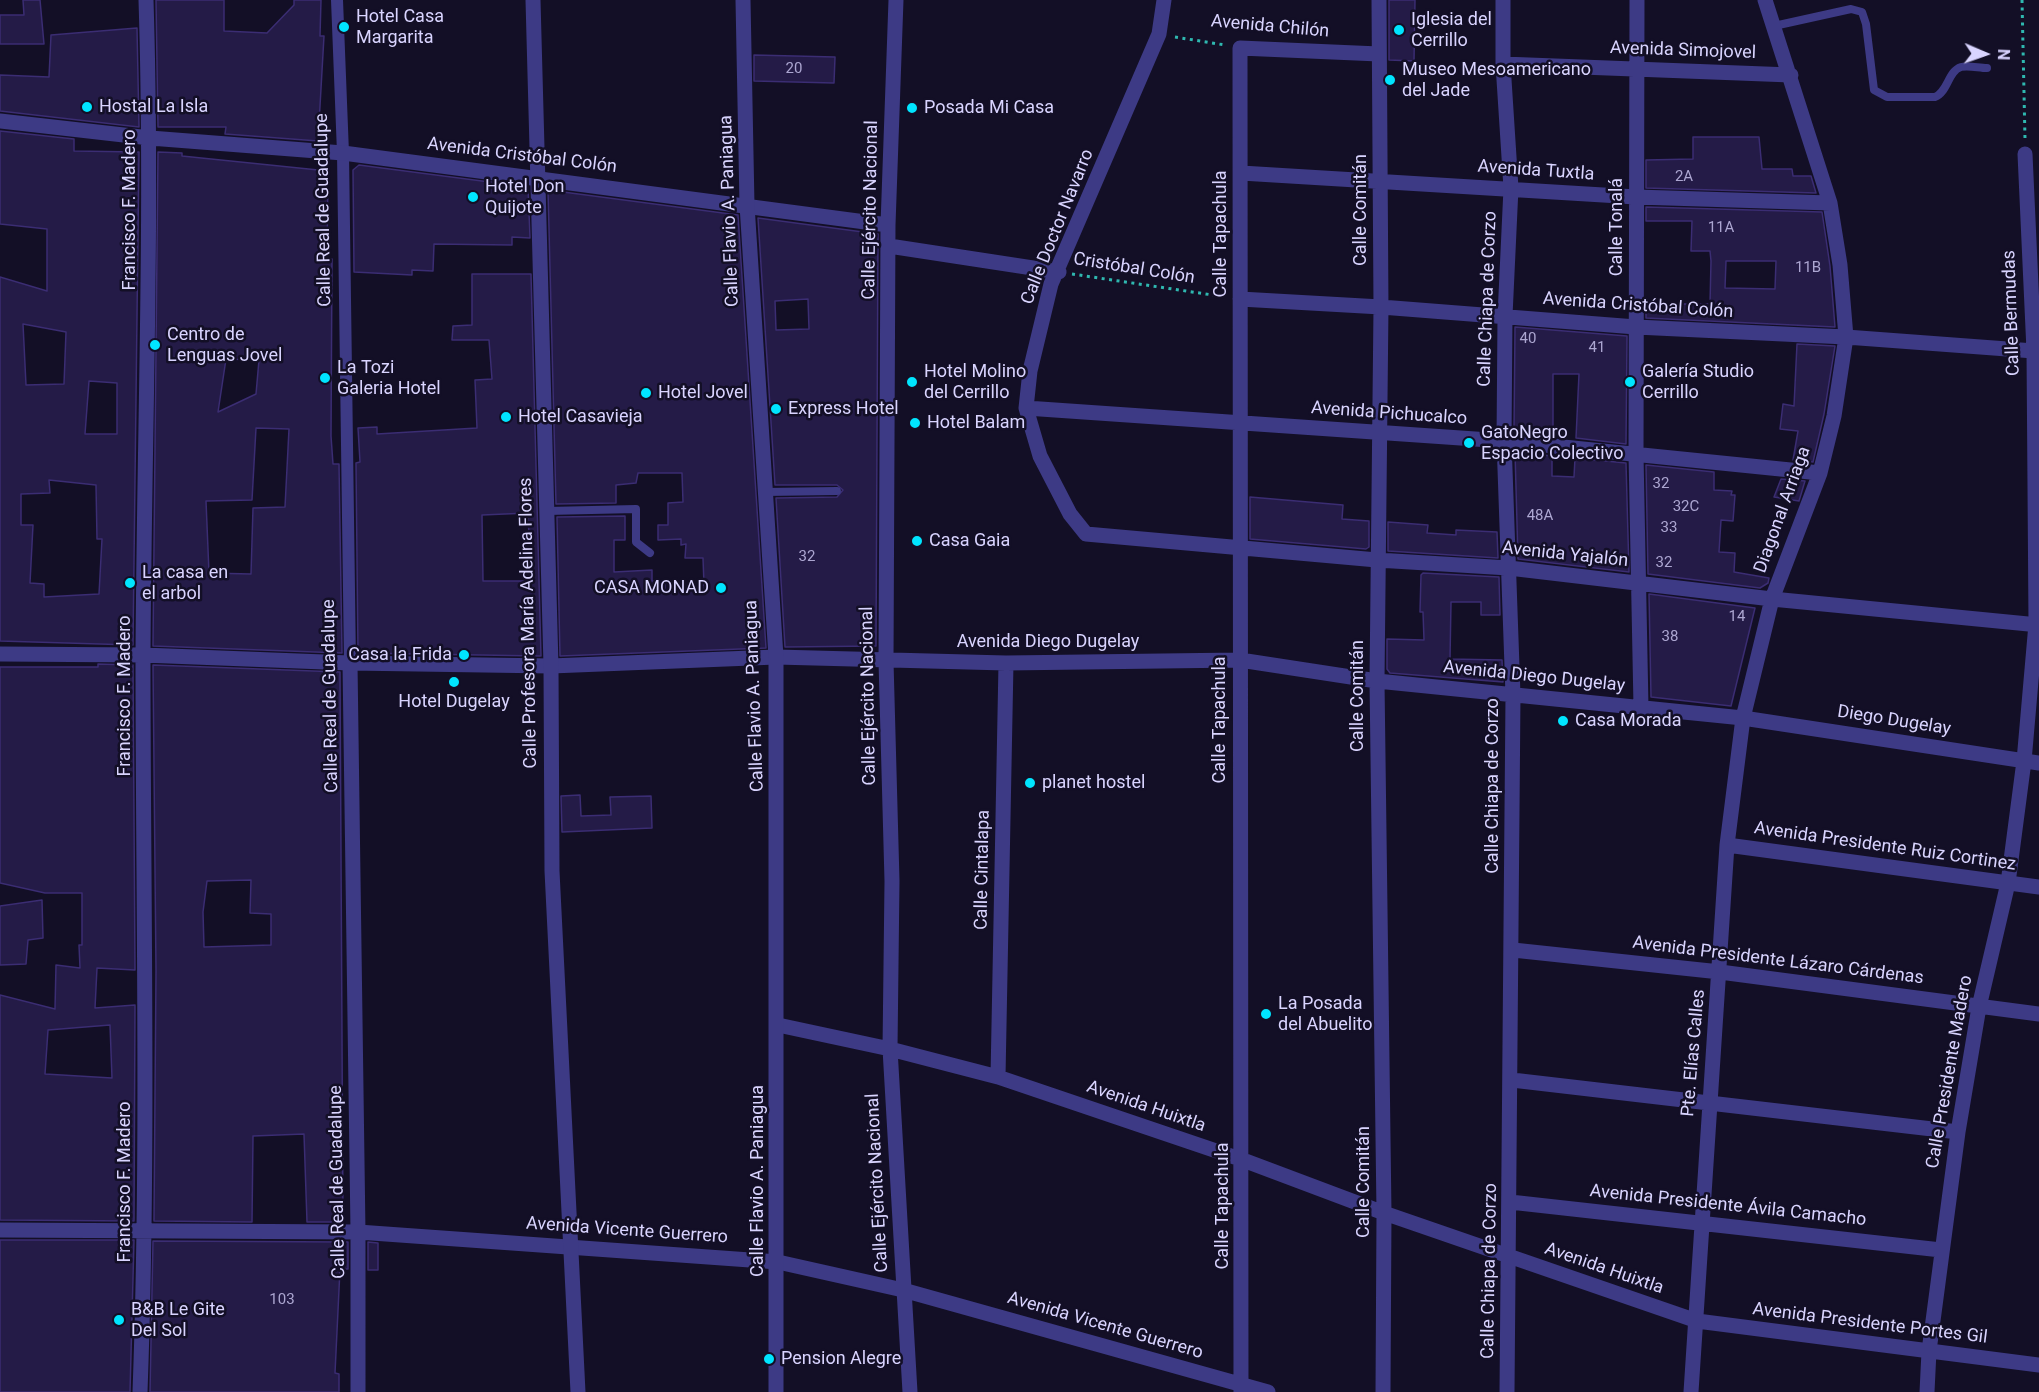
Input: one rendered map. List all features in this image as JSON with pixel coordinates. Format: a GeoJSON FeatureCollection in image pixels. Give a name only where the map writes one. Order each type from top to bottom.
{"type":"FeatureCollection","features":[{"type":"Feature","properties":{"kind":"street","name":"Francisco F. Madero"},"geometry":{"type":"LineString","coordinates":[[140,1392],[146,1229],[143,655],[150,138],[146,0]]}},
{"type":"Feature","properties":{"kind":"street","name":"Calle Real de Guadalupe"},"geometry":{"type":"LineString","coordinates":[[337,0],[343,153],[351,663],[358,1392]]}},
{"type":"Feature","properties":{"kind":"street","name":"Calle Profesora María Adelina Flores"},"geometry":{"type":"LineString","coordinates":[[533,0],[551,666],[552,871],[578,1392]]}},
{"type":"Feature","properties":{"kind":"street","name":"Calle Flavio A. Paniagua"},"geometry":{"type":"LineString","coordinates":[[743,0],[747,205],[776,657],[778,1024],[776,1392]]}},
{"type":"Feature","properties":{"kind":"street","name":"Calle Ejército Nacional"},"geometry":{"type":"LineString","coordinates":[[897,0],[888,225],[886,661],[892,881],[890,1049],[910,1392]]}},
{"type":"Feature","properties":{"kind":"street","name":"Calle Doctor Navarro"},"geometry":{"type":"LineString","coordinates":[[1086,534],[1070,514],[1040,456],[1026,408],[1040,323],[1051,284],[1059,272],[1159,34],[1164,0]]}},
{"type":"Feature","properties":{"kind":"street","name":"Calle Comitán"},"geometry":{"type":"LineString","coordinates":[[1379,0],[1381,307],[1377,681],[1384,1213],[1383,1392]]}},
{"type":"Feature","properties":{"kind":"street","name":"Calle Chiapa de Corzo"},"geometry":{"type":"LineString","coordinates":[[1503,0],[1503,64],[1511,188],[1505,316],[1504,441],[1513,694],[1513,950],[1508,1392]]}},
{"type":"Feature","properties":{"kind":"street","name":"Calle Tonalá"},"geometry":{"type":"LineString","coordinates":[[1637,0],[1636,454],[1641,707]]}},
{"type":"Feature","properties":{"kind":"street","name":"Diagonal Arriaga"},"geometry":{"type":"LineString","coordinates":[[1743,718],[1772,599],[1820,473],[1834,416],[1846,338],[1840,265],[1830,203],[1791,75],[1765,0]]}},
{"type":"Feature","properties":{"kind":"street","name":"Avenida Chilón"},"geometry":{"type":"LineString","coordinates":[[1240,48],[1379,54]]}},
{"type":"Feature","properties":{"kind":"street","name":"Calle Tapachula"},"geometry":{"type":"LineString","coordinates":[[1240,48],[1239,660],[1243,1160],[1241,1388]]}},
{"type":"Feature","properties":{"kind":"street","name":"Avenida Simojovel"},"geometry":{"type":"LineString","coordinates":[[1503,64],[1791,75]]}},
{"type":"Feature","properties":{"kind":"street","name":"Avenida Cristóbal Colón"},"geometry":{"type":"LineString","coordinates":[[0,121],[150,138],[343,153],[888,225]]}},
{"type":"Feature","properties":{"kind":"street","name":"Calle Bermudas"},"geometry":{"type":"LineString","coordinates":[[2025,154],[2034,351],[2037,625],[2032,762]]}},
{"type":"Feature","properties":{"kind":"street","name":"Avenida Tuxtla"},"geometry":{"type":"LineString","coordinates":[[1241,173],[1636,197],[1830,203]]}},
{"type":"Feature","properties":{"kind":"street"},"geometry":{"type":"LineString","coordinates":[[889,246],[1059,272]]}},
{"type":"Feature","properties":{"kind":"street","name":"Avenida Cristóbal Colón"},"geometry":{"type":"LineString","coordinates":[[1240,299],[1381,307],[1636,327],[2034,351]]}},
{"type":"Feature","properties":{"kind":"street","name":"Avenida Pichucalco"},"geometry":{"type":"LineString","coordinates":[[1026,408],[1504,441],[1820,473]]}},
{"type":"Feature","properties":{"kind":"street","name":"Avenida Yajalón"},"geometry":{"type":"LineString","coordinates":[[1086,534],[1377,560],[1509,568],[1772,599],[2037,625]]}},
{"type":"Feature","properties":{"kind":"street","name":"Avenida Diego Dugelay"},"geometry":{"type":"LineString","coordinates":[[0,654],[143,655],[351,663],[551,666],[776,657],[1006,663],[1239,660],[1377,681],[1743,718]]}},
{"type":"Feature","properties":{"kind":"street","name":"Calle Cintalapa"},"geometry":{"type":"LineString","coordinates":[[998,1077],[1006,663]]}},
{"type":"Feature","properties":{"kind":"street","name":"Diego Dugelay"},"geometry":{"type":"LineString","coordinates":[[1743,718],[2032,762]]}},
{"type":"Feature","properties":{"kind":"street","name":"Pte. Elías Calles"},"geometry":{"type":"LineString","coordinates":[[1692,1392],[1727,845],[1743,718]]}},
{"type":"Feature","properties":{"kind":"street","name":"Calle Presidente Madero"},"geometry":{"type":"LineString","coordinates":[[1927,1392],[1929,1351],[1941,1250],[1958,1132],[1979,1007],[2008,883],[2032,762]]}},
{"type":"Feature","properties":{"kind":"street","name":"Avenida Presidente Ruiz Cortinez"},"geometry":{"type":"LineString","coordinates":[[1727,845],[2039,887]]}},
{"type":"Feature","properties":{"kind":"street","name":"Avenida Presidente Lázaro Cárdenas"},"geometry":{"type":"LineString","coordinates":[[1513,950],[1720,972],[2039,1014]]}},
{"type":"Feature","properties":{"kind":"street","name":"Avenida Huixtla"},"geometry":{"type":"LineString","coordinates":[[778,1024],[890,1049],[998,1077],[1243,1160],[1384,1213],[1697,1322]]}},
{"type":"Feature","properties":{"kind":"street"},"geometry":{"type":"LineString","coordinates":[[1512,1080],[1958,1132]]}},
{"type":"Feature","properties":{"kind":"street","name":"Avenida Presidente Ávila Camacho"},"geometry":{"type":"LineString","coordinates":[[1510,1202],[1941,1250]]}},
{"type":"Feature","properties":{"kind":"street","name":"Avenida Vicente Guerrero"},"geometry":{"type":"LineString","coordinates":[[0,1230],[146,1229],[358,1232],[571,1245],[778,1262],[903,1290],[1241,1388],[1268,1392]]}},
{"type":"Feature","properties":{"kind":"street","name":"Avenida Presidente Portes Gil"},"geometry":{"type":"LineString","coordinates":[[1697,1322],[2039,1365]]}},
{"type":"Feature","properties":{"kind":"lane"},"geometry":{"type":"LineString","coordinates":[[1774,26],[1851,9],[1862,12],[1866,24],[1874,90],[1887,97],[1935,97],[1941,95],[1955,71],[1962,67],[1987,68]]}},
{"type":"Feature","properties":{"kind":"lane"},"geometry":{"type":"LineString","coordinates":[[765,492],[837,491]]}},
{"type":"Feature","properties":{"kind":"lane"},"geometry":{"type":"LineString","coordinates":[[547,511],[636,510],[636,542],[650,553]]}},
{"type":"Feature","properties":{"kind":"path"},"geometry":{"type":"LineString","coordinates":[[2022,0],[2025,154]]}},
{"type":"Feature","properties":{"kind":"path","name":"Avenida Chilón"},"geometry":{"type":"LineString","coordinates":[[1159,34],[1240,48]]}},
{"type":"Feature","properties":{"kind":"path","name":"Cristóbal Colón"},"geometry":{"type":"LineString","coordinates":[[1059,272],[1240,299]]}},
{"type":"Feature","properties":{"kind":"building"},"geometry":{"type":"Polygon","coordinates":[[[23,0],[40,0],[44,44],[0,44],[0,15],[24,15],[23,0]]]}},
{"type":"Feature","properties":{"kind":"building"},"geometry":{"type":"Polygon","coordinates":[[[156,0],[224,0],[224,31],[267,33],[294,5],[294,0],[321,0],[320,36],[324,36],[318,141],[225,134],[226,127],[158,127],[156,0]]]}},
{"type":"Feature","properties":{"kind":"building","name":"Iglesia del Cerrillo"},"geometry":{"type":"Polygon","coordinates":[[[1389,0],[1415,0],[1414,61],[1389,60],[1389,0]]]}},
{"type":"Feature","properties":{"kind":"building"},"geometry":{"type":"Polygon","coordinates":[[[137,28],[139,127],[0,111],[0,75],[49,77],[51,35],[137,28]]]}},
{"type":"Feature","properties":{"kind":"building"},"geometry":{"type":"Polygon","coordinates":[[[754,55],[835,57],[834,83],[754,81],[754,55]]]}},
{"type":"Feature","properties":{"kind":"building"},"geometry":{"type":"Polygon","coordinates":[[[0,131],[74,139],[74,151],[139,152],[133,645],[0,641],[0,277],[47,291],[47,229],[0,224],[0,131]],[[23,324],[26,385],[64,384],[66,332],[23,324]],[[89,381],[85,434],[117,434],[117,383],[89,381]],[[49,480],[50,493],[21,494],[21,525],[33,525],[30,583],[44,584],[44,597],[99,594],[102,539],[97,539],[96,485],[49,480]]]}},
{"type":"Feature","properties":{"kind":"building"},"geometry":{"type":"Polygon","coordinates":[[[1693,137],[1759,137],[1762,169],[1792,169],[1793,176],[1811,176],[1816,193],[1646,188],[1646,160],[1693,159],[1693,137]]]}},
{"type":"Feature","properties":{"kind":"building"},"geometry":{"type":"Polygon","coordinates":[[[158,152],[328,171],[327,259],[332,259],[331,436],[333,464],[339,464],[342,653],[153,646],[158,152]],[[226,359],[218,412],[256,394],[259,360],[226,359]],[[256,428],[252,500],[206,501],[209,573],[251,574],[253,508],[285,507],[289,429],[256,428]]]}},
{"type":"Feature","properties":{"kind":"building"},"geometry":{"type":"Polygon","coordinates":[[[359,165],[528,187],[530,238],[512,237],[512,245],[434,244],[433,271],[412,270],[412,275],[354,272],[353,170],[359,165]]]}},
{"type":"Feature","properties":{"kind":"building"},"geometry":{"type":"Polygon","coordinates":[[[548,190],[738,215],[766,648],[560,656],[557,517],[625,516],[625,540],[614,540],[614,572],[652,570],[652,581],[665,581],[665,592],[698,590],[698,585],[704,585],[703,558],[685,558],[686,544],[681,545],[681,539],[658,540],[658,525],[668,525],[668,503],[683,502],[682,473],[638,473],[636,483],[616,485],[616,503],[556,504],[548,190]]]}},
{"type":"Feature","properties":{"kind":"building"},"geometry":{"type":"Polygon","coordinates":[[[1646,207],[1822,212],[1830,266],[1835,327],[1646,318],[1646,304],[1710,304],[1711,261],[1710,251],[1691,251],[1692,221],[1646,221],[1646,207]],[[1726,261],[1725,288],[1775,289],[1776,261],[1726,261]]]}},
{"type":"Feature","properties":{"kind":"building"},"geometry":{"type":"Polygon","coordinates":[[[758,218],[878,234],[876,646],[785,647],[776,498],[837,497],[843,490],[837,485],[775,485],[758,218]],[[808,299],[775,301],[776,330],[809,329],[808,299]]]}},
{"type":"Feature","properties":{"kind":"building"},"geometry":{"type":"Polygon","coordinates":[[[472,274],[531,274],[541,656],[358,653],[356,463],[360,462],[358,428],[377,427],[377,434],[477,428],[475,380],[492,379],[489,340],[452,340],[453,326],[472,325],[472,274]],[[528,513],[482,515],[483,581],[531,581],[528,513]]]}},
{"type":"Feature","properties":{"kind":"building"},"geometry":{"type":"Polygon","coordinates":[[[1515,327],[1627,336],[1626,444],[1576,438],[1579,374],[1553,374],[1553,436],[1514,432],[1515,327]]]}},
{"type":"Feature","properties":{"kind":"building"},"geometry":{"type":"Polygon","coordinates":[[[1797,344],[1835,346],[1824,414],[1813,462],[1793,460],[1798,431],[1780,429],[1783,404],[1794,406],[1797,344]]]}},
{"type":"Feature","properties":{"kind":"building"},"geometry":{"type":"Polygon","coordinates":[[[1515,452],[1552,456],[1552,476],[1574,477],[1575,458],[1626,463],[1629,572],[1518,559],[1515,452]]]}},
{"type":"Feature","properties":{"kind":"building"},"geometry":{"type":"Polygon","coordinates":[[[1646,465],[1714,472],[1714,490],[1732,491],[1731,495],[1735,495],[1733,521],[1721,520],[1719,552],[1735,553],[1734,572],[1769,578],[1768,583],[1760,588],[1648,574],[1646,465]]]}},
{"type":"Feature","properties":{"kind":"building"},"geometry":{"type":"Polygon","coordinates":[[[1781,479],[1805,481],[1799,501],[1774,497],[1781,479]]]}},
{"type":"Feature","properties":{"kind":"building"},"geometry":{"type":"Polygon","coordinates":[[[1250,497],[1343,505],[1342,519],[1369,521],[1369,547],[1366,549],[1250,539],[1250,497]]]}},
{"type":"Feature","properties":{"kind":"building"},"geometry":{"type":"Polygon","coordinates":[[[1388,522],[1428,525],[1427,533],[1456,535],[1456,530],[1497,532],[1498,558],[1388,551],[1388,522]]]}},
{"type":"Feature","properties":{"kind":"building"},"geometry":{"type":"Polygon","coordinates":[[[1423,573],[1499,577],[1500,615],[1481,615],[1481,602],[1451,602],[1450,659],[1502,660],[1503,682],[1390,673],[1387,669],[1387,639],[1424,640],[1423,612],[1420,612],[1421,575],[1423,573]]]}},
{"type":"Feature","properties":{"kind":"building"},"geometry":{"type":"Polygon","coordinates":[[[1649,594],[1755,608],[1731,706],[1651,697],[1649,594]]]}},
{"type":"Feature","properties":{"kind":"building"},"geometry":{"type":"Polygon","coordinates":[[[98,664],[133,665],[135,970],[97,968],[95,1008],[135,1005],[134,1221],[0,1220],[0,995],[55,1009],[56,965],[80,968],[82,893],[45,893],[0,883],[0,667],[98,667],[98,664]],[[110,1025],[48,1030],[45,1074],[112,1078],[110,1025]]]}},
{"type":"Feature","properties":{"kind":"building"},"geometry":{"type":"Polygon","coordinates":[[[153,665],[340,672],[343,1222],[307,1222],[304,1134],[253,1136],[252,1222],[154,1221],[156,971],[153,665]],[[251,880],[207,881],[203,912],[204,947],[271,945],[271,914],[250,913],[251,880]]]}},
{"type":"Feature","properties":{"kind":"building"},"geometry":{"type":"Polygon","coordinates":[[[580,795],[581,816],[611,815],[610,797],[651,796],[652,828],[562,832],[561,796],[580,795]]]}},
{"type":"Feature","properties":{"kind":"building"},"geometry":{"type":"Polygon","coordinates":[[[42,900],[43,938],[28,940],[26,964],[0,965],[0,906],[42,900]]]}},
{"type":"Feature","properties":{"kind":"building"},"geometry":{"type":"Polygon","coordinates":[[[0,1240],[134,1240],[130,1392],[0,1392],[0,1240]]]}},
{"type":"Feature","properties":{"kind":"building"},"geometry":{"type":"Polygon","coordinates":[[[153,1241],[348,1242],[348,1269],[340,1269],[335,1373],[339,1374],[339,1392],[150,1392],[153,1241]]]}},
{"type":"Feature","properties":{"kind":"building"},"geometry":{"type":"Polygon","coordinates":[[[368,1242],[378,1243],[378,1270],[368,1270],[368,1242]]]}},
{"type":"Feature","properties":{"kind":"place","name":"Hotel Casa Margarita"},"geometry":{"type":"Point","coordinates":[344,27]}},
{"type":"Feature","properties":{"kind":"place","name":"Iglesia del Cerrillo"},"geometry":{"type":"Point","coordinates":[1399,30]}},
{"type":"Feature","properties":{"kind":"place","name":"Museo Mesoamericano del Jade"},"geometry":{"type":"Point","coordinates":[1390,80]}},
{"type":"Feature","properties":{"kind":"place","name":"Hostal La Isla"},"geometry":{"type":"Point","coordinates":[87,107]}},
{"type":"Feature","properties":{"kind":"place","name":"Posada Mi Casa"},"geometry":{"type":"Point","coordinates":[912,108]}},
{"type":"Feature","properties":{"kind":"place","name":"Hotel Don Quijote"},"geometry":{"type":"Point","coordinates":[473,197]}},
{"type":"Feature","properties":{"kind":"place","name":"Centro de Lenguas Jovel"},"geometry":{"type":"Point","coordinates":[155,345]}},
{"type":"Feature","properties":{"kind":"place","name":"La Tozi Galeria Hotel"},"geometry":{"type":"Point","coordinates":[325,378]}},
{"type":"Feature","properties":{"kind":"place","name":"Hotel Molino del Cerrillo"},"geometry":{"type":"Point","coordinates":[912,382]}},
{"type":"Feature","properties":{"kind":"place","name":"Galería Studio Cerrillo"},"geometry":{"type":"Point","coordinates":[1630,382]}},
{"type":"Feature","properties":{"kind":"place","name":"Hotel Jovel"},"geometry":{"type":"Point","coordinates":[646,393]}},
{"type":"Feature","properties":{"kind":"place","name":"Express Hotel"},"geometry":{"type":"Point","coordinates":[776,409]}},
{"type":"Feature","properties":{"kind":"place","name":"Hotel Casavieja"},"geometry":{"type":"Point","coordinates":[506,417]}},
{"type":"Feature","properties":{"kind":"place","name":"Hotel Balam"},"geometry":{"type":"Point","coordinates":[915,423]}},
{"type":"Feature","properties":{"kind":"place","name":"GatoNegro Espacio Colectivo"},"geometry":{"type":"Point","coordinates":[1469,443]}},
{"type":"Feature","properties":{"kind":"place","name":"Casa Gaia"},"geometry":{"type":"Point","coordinates":[917,541]}},
{"type":"Feature","properties":{"kind":"place","name":"La casa en el arbol"},"geometry":{"type":"Point","coordinates":[130,583]}},
{"type":"Feature","properties":{"kind":"place","name":"CASA MONAD"},"geometry":{"type":"Point","coordinates":[721,588]}},
{"type":"Feature","properties":{"kind":"place","name":"Casa la Frida"},"geometry":{"type":"Point","coordinates":[464,655]}},
{"type":"Feature","properties":{"kind":"place","name":"Hotel Dugelay"},"geometry":{"type":"Point","coordinates":[454,682]}},
{"type":"Feature","properties":{"kind":"place","name":"Casa Morada"},"geometry":{"type":"Point","coordinates":[1563,721]}},
{"type":"Feature","properties":{"kind":"place","name":"planet hostel"},"geometry":{"type":"Point","coordinates":[1030,783]}},
{"type":"Feature","properties":{"kind":"place","name":"La Posada del Abuelito"},"geometry":{"type":"Point","coordinates":[1266,1014]}},
{"type":"Feature","properties":{"kind":"place","name":"B&B Le Gite Del Sol"},"geometry":{"type":"Point","coordinates":[119,1320]}},
{"type":"Feature","properties":{"kind":"place","name":"Pension Alegre"},"geometry":{"type":"Point","coordinates":[769,1359]}}]}
